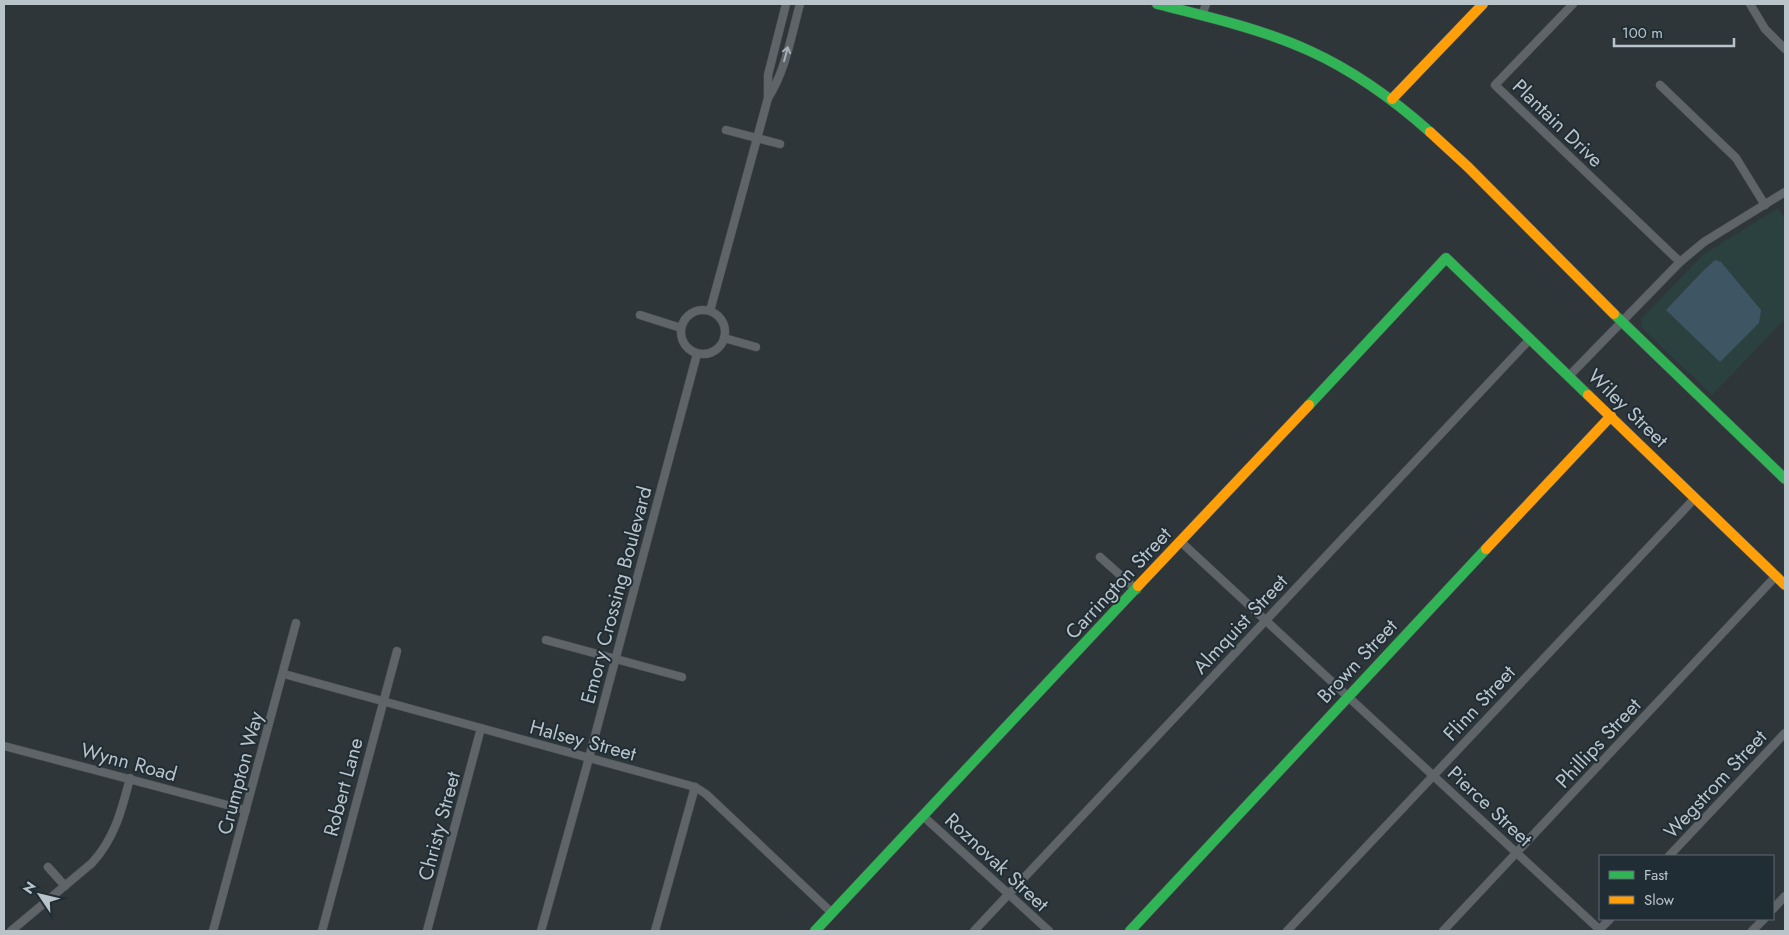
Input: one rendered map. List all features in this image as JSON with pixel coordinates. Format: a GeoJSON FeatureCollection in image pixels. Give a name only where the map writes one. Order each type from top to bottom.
{"type":"FeatureCollection","features":[{"type":"Feature","properties":{"kind":"street"},"geometry":{"type":"LineString","coordinates":[[710,311],[768,98],[768,75],[786,4]]}},
{"type":"Feature","properties":{"kind":"street"},"geometry":{"type":"LineString","coordinates":[[768,98],[782,72],[800,4]]}},
{"type":"Feature","properties":{"kind":"street"},"geometry":{"type":"LineString","coordinates":[[1157,4],[1271,35],[1301,46],[1350,72],[1392,99],[1458,158],[1622,322],[1785,479]]}},
{"type":"Feature","properties":{"kind":"street"},"geometry":{"type":"LineString","coordinates":[[1202,16],[1206,4]]}},
{"type":"Feature","properties":{"kind":"street"},"geometry":{"type":"LineString","coordinates":[[1392,99],[1483,4]]}},
{"type":"Feature","properties":{"kind":"street","name":"Plantain Drive"},"geometry":{"type":"LineString","coordinates":[[1573,4],[1495,85],[1680,262]]}},
{"type":"Feature","properties":{"kind":"street"},"geometry":{"type":"LineString","coordinates":[[1750,4],[1766,29],[1785,49]]}},
{"type":"Feature","properties":{"kind":"street"},"geometry":{"type":"LineString","coordinates":[[1660,85],[1736,158],[1765,205]]}},
{"type":"Feature","properties":{"kind":"street"},"geometry":{"type":"LineString","coordinates":[[726,130],[780,144]]}},
{"type":"Feature","properties":{"kind":"street"},"geometry":{"type":"LineString","coordinates":[[1569,376],[1680,262],[1704,242],[1785,192]]}},
{"type":"Feature","properties":{"kind":"street","name":"Wiley Street"},"geometry":{"type":"LineString","coordinates":[[1446,258],[1785,584]]}},
{"type":"Feature","properties":{"kind":"street","name":"Carrington Street"},"geometry":{"type":"LineString","coordinates":[[815,931],[1137,590],[1446,258]]}},
{"type":"Feature","properties":{"kind":"street"},"geometry":{"type":"LineString","coordinates":[[703,310],[710,311],[722,321],[725,328],[724,338],[718,349],[712,353],[697,354],[685,346],[682,340],[681,328],[685,319],[690,314],[703,310]]}},
{"type":"Feature","properties":{"kind":"street"},"geometry":{"type":"LineString","coordinates":[[640,314],[681,328]]}},
{"type":"Feature","properties":{"kind":"street"},"geometry":{"type":"LineString","coordinates":[[724,338],[756,347]]}},
{"type":"Feature","properties":{"kind":"street","name":"Almquist Street"},"geometry":{"type":"LineString","coordinates":[[974,931],[1530,339]]}},
{"type":"Feature","properties":{"kind":"street","name":"Emory Crossing Boulevard"},"geometry":{"type":"LineString","coordinates":[[541,931],[697,354]]}},
{"type":"Feature","properties":{"kind":"street","name":"Brown Street"},"geometry":{"type":"LineString","coordinates":[[1130,931],[1611,416]]}},
{"type":"Feature","properties":{"kind":"street","name":"Flinn Street"},"geometry":{"type":"LineString","coordinates":[[1287,931],[1695,498]]}},
{"type":"Feature","properties":{"kind":"street","name":"Pierce Street"},"geometry":{"type":"LineString","coordinates":[[1181,542],[1599,931]]}},
{"type":"Feature","properties":{"kind":"street"},"geometry":{"type":"LineString","coordinates":[[1100,557],[1137,590]]}},
{"type":"Feature","properties":{"kind":"street","name":"Phillips Street"},"geometry":{"type":"LineString","coordinates":[[1442,931],[1776,576]]}},
{"type":"Feature","properties":{"kind":"street","name":"Crumpton Way"},"geometry":{"type":"LineString","coordinates":[[213,931],[284,674],[296,623]]}},
{"type":"Feature","properties":{"kind":"street"},"geometry":{"type":"LineString","coordinates":[[546,640],[682,677]]}},
{"type":"Feature","properties":{"kind":"street","name":"Robert Lane"},"geometry":{"type":"LineString","coordinates":[[322,931],[397,651]]}},
{"type":"Feature","properties":{"kind":"street","name":"Halsey Street"},"geometry":{"type":"LineString","coordinates":[[284,674],[694,787],[706,794],[832,913]]}},
{"type":"Feature","properties":{"kind":"street","name":"Christy Street"},"geometry":{"type":"LineString","coordinates":[[427,931],[481,728]]}},
{"type":"Feature","properties":{"kind":"street","name":"Wegstrom Street"},"geometry":{"type":"LineString","coordinates":[[1670,855],[1785,733]]}},
{"type":"Feature","properties":{"kind":"street","name":"Wynn Road"},"geometry":{"type":"LineString","coordinates":[[4,746],[246,810]]}},
{"type":"Feature","properties":{"kind":"street"},"geometry":{"type":"LineString","coordinates":[[10,931],[92,863],[108,843],[115,830],[130,778]]}},
{"type":"Feature","properties":{"kind":"street"},"geometry":{"type":"LineString","coordinates":[[655,931],[694,787]]}},
{"type":"Feature","properties":{"kind":"street","name":"Roznovak Street"},"geometry":{"type":"LineString","coordinates":[[923,816],[1048,931]]}},
{"type":"Feature","properties":{"kind":"street"},"geometry":{"type":"LineString","coordinates":[[48,866],[65,886]]}},
{"type":"Feature","properties":{"kind":"street"},"geometry":{"type":"LineString","coordinates":[[1774,908],[1785,896]]}},
{"type":"Feature","properties":{"kind":"street"},"geometry":{"type":"LineString","coordinates":[[1599,931],[1609,920]]}},
{"type":"Feature","properties":{"kind":"street"},"geometry":{"type":"LineString","coordinates":[[1752,931],[1763,920]]}},
{"type":"Feature","properties":{"kind":"green space"},"geometry":{"type":"Polygon","coordinates":[[[1778,208],[1785,220],[1785,319],[1712,395],[1644,330],[1641,319],[1704,254],[1778,208]]]}},
{"type":"Feature","properties":{"kind":"water"},"geometry":{"type":"Polygon","coordinates":[[[1715,260],[1721,262],[1761,310],[1759,323],[1720,362],[1666,310],[1715,260]]]}},
{"type":"Feature","properties":{"kind":"traffic: fast"},"geometry":{"type":"LineString","coordinates":[[1157,4],[1254,30],[1310,51],[1373,87],[1430,132]]}},
{"type":"Feature","properties":{"kind":"traffic: fast"},"geometry":{"type":"LineString","coordinates":[[1309,405],[1446,258],[1588,395]]}},
{"type":"Feature","properties":{"kind":"traffic: fast"},"geometry":{"type":"LineString","coordinates":[[1614,314],[1785,479]]}},
{"type":"Feature","properties":{"kind":"traffic: fast"},"geometry":{"type":"LineString","coordinates":[[1130,931],[1486,549]]}},
{"type":"Feature","properties":{"kind":"traffic: fast"},"geometry":{"type":"LineString","coordinates":[[815,931],[1138,586]]}},
{"type":"Feature","properties":{"kind":"traffic: slow"},"geometry":{"type":"LineString","coordinates":[[1392,99],[1483,4]]}},
{"type":"Feature","properties":{"kind":"traffic: slow"},"geometry":{"type":"LineString","coordinates":[[1430,132],[1468,167],[1614,314]]}},
{"type":"Feature","properties":{"kind":"traffic: slow"},"geometry":{"type":"LineString","coordinates":[[1588,395],[1785,585]]}},
{"type":"Feature","properties":{"kind":"traffic: slow"},"geometry":{"type":"LineString","coordinates":[[1138,586],[1309,405]]}},
{"type":"Feature","properties":{"kind":"traffic: slow"},"geometry":{"type":"LineString","coordinates":[[1486,549],[1611,416]]}}]}
